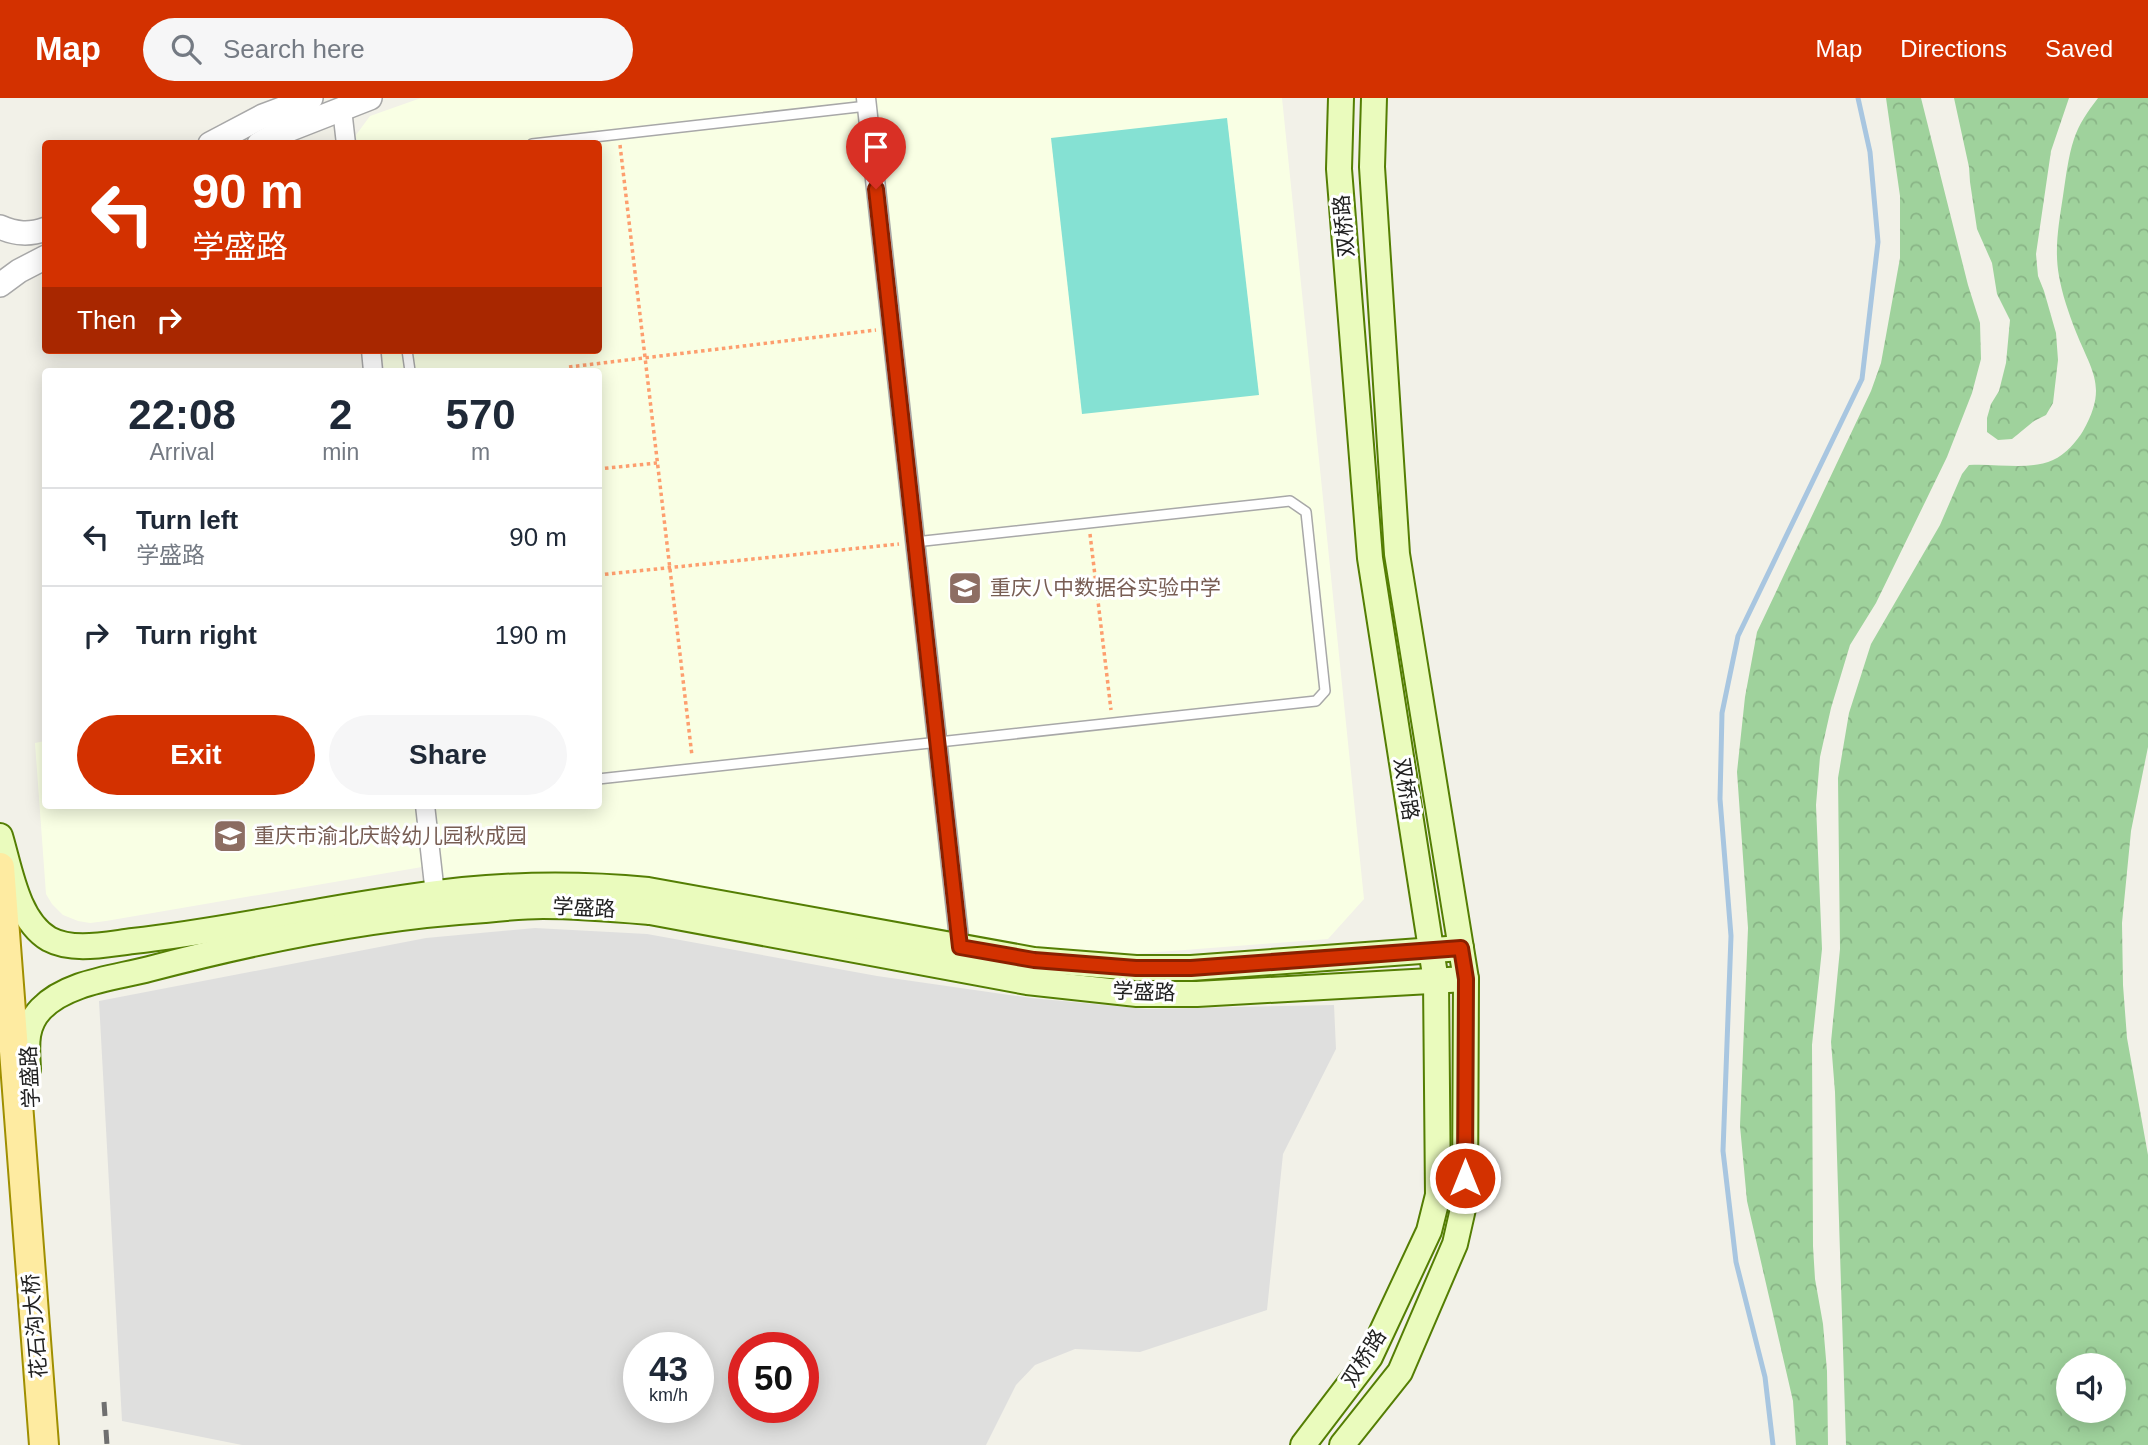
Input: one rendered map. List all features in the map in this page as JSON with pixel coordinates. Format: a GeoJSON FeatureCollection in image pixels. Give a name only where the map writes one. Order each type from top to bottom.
{"type":"FeatureCollection","features":[{"type":"Feature","properties":{"kind":"main road","name":"双桥路"},"geometry":{"type":"LineString","coordinates":[[1303,1445],[1370,1357],[1429,1231],[1438,1195],[1436,981],[1370,558],[1339,169],[1341,98]]}},
{"type":"Feature","properties":{"kind":"main road","name":"双桥路"},"geometry":{"type":"LineString","coordinates":[[1342,1445],[1400,1372],[1455,1244],[1465,1200],[1466,979],[1398,554],[1372,167],[1374,98]]}},
{"type":"Feature","properties":{"kind":"main road","name":"学盛路"},"geometry":{"type":"LineString","coordinates":[[0,836],[22,908],[30,922],[50,939],[69,945],[179,936],[380,901],[540,885],[648,890],[1034,960],[1136,968],[1191,968],[1461,948]]}},
{"type":"Feature","properties":{"kind":"main road","name":"花石沟大桥"},"geometry":{"type":"LineString","coordinates":[[0,867],[32,1206],[36,1337],[44,1445]]}},
{"type":"Feature","properties":{"kind":"main road","name":"学盛路"},"geometry":{"type":"LineString","coordinates":[[32,1206],[26,1042],[33,1018],[50,1001],[84,985],[184,960],[255,943],[398,917],[540,906],[598,907],[650,912],[1027,982],[1137,994],[1197,994],[1466,979]]}},
{"type":"Feature","properties":{"kind":"street"},"geometry":{"type":"LineString","coordinates":[[218,140],[263,116],[312,98]]}},
{"type":"Feature","properties":{"kind":"street"},"geometry":{"type":"LineString","coordinates":[[268,140],[370,98]]}},
{"type":"Feature","properties":{"kind":"street"},"geometry":{"type":"LineString","coordinates":[[866,102],[960,947]]}},
{"type":"Feature","properties":{"kind":"street"},"geometry":{"type":"LineString","coordinates":[[342,109],[346,140]]}},
{"type":"Feature","properties":{"kind":"street"},"geometry":{"type":"LineString","coordinates":[[0,227],[14,233],[26,234],[42,230]]}},
{"type":"Feature","properties":{"kind":"street"},"geometry":{"type":"LineString","coordinates":[[0,285],[42,259]]}},
{"type":"Feature","properties":{"kind":"street"},"geometry":{"type":"LineString","coordinates":[[425,809],[435,894]]}},
{"type":"Feature","properties":{"kind":"lane"},"geometry":{"type":"LineString","coordinates":[[567,140],[866,102]]}},
{"type":"Feature","properties":{"kind":"lane"},"geometry":{"type":"LineString","coordinates":[[602,779],[1316,701],[1325,691],[1306,512],[1290,501],[915,542]]}},
{"type":"Feature","properties":{"kind":"path"},"geometry":{"type":"LineString","coordinates":[[618,134],[693,769]]}},
{"type":"Feature","properties":{"kind":"path"},"geometry":{"type":"LineString","coordinates":[[569,367],[892,328]]}},
{"type":"Feature","properties":{"kind":"path"},"geometry":{"type":"LineString","coordinates":[[602,469],[657,463]]}},
{"type":"Feature","properties":{"kind":"path"},"geometry":{"type":"LineString","coordinates":[[1088,523],[1113,723]]}},
{"type":"Feature","properties":{"kind":"path"},"geometry":{"type":"LineString","coordinates":[[602,575],[915,542]]}},
{"type":"Feature","properties":{"kind":"shaded area","name":"重庆八中数据谷实验中学"},"geometry":{"type":"Polygon","coordinates":[[[421,98],[1282,98],[1364,899],[1328,939],[1107,956],[1037,950],[645,878],[524,872],[443,877],[435,809],[602,809],[602,368],[384,368],[382,354],[602,354],[602,140],[357,140],[356,135],[370,116],[421,98]]]}},
{"type":"Feature","properties":{"kind":"shaded area"},"geometry":{"type":"Polygon","coordinates":[[[1227,118],[1259,395],[1082,414],[1051,138],[1227,118]]]}},
{"type":"Feature","properties":{"kind":"shaded area","name":"重庆市渝北庆龄幼儿园秋成园"},"geometry":{"type":"Polygon","coordinates":[[[42,742],[42,809],[415,809],[422,867],[106,921],[78,921],[63,915],[46,894],[35,743],[42,742]]]}},
{"type":"Feature","properties":{"kind":"shaded area"},"geometry":{"type":"Polygon","coordinates":[[[535,928],[647,934],[877,976],[1031,998],[1147,1009],[1334,1005],[1336,1049],[1283,1154],[1267,1310],[1140,1352],[1075,1349],[1035,1365],[1016,1385],[986,1445],[242,1445],[122,1421],[99,1001],[426,938],[535,928]]]}},
{"type":"Feature","properties":{"kind":"green space"},"geometry":{"type":"Polygon","coordinates":[[[1886,98],[1921,98],[1980,323],[1981,359],[1972,393],[1947,457],[1876,603],[1850,645],[1820,757],[1816,805],[1822,949],[1812,1045],[1813,1246],[1827,1371],[1828,1445],[1796,1445],[1793,1401],[1747,1201],[1740,1126],[1748,928],[1737,772],[1745,697],[1757,632],[1871,391],[1881,363],[1900,258],[1900,196],[1886,98]]]}},
{"type":"Feature","properties":{"kind":"green space"},"geometry":{"type":"Polygon","coordinates":[[[1954,98],[2069,98],[2051,151],[2036,254],[2038,276],[2056,333],[2058,360],[2053,403],[2046,415],[2012,439],[1998,440],[1987,432],[1987,418],[1999,391],[2006,363],[2010,320],[1997,294],[1992,263],[1977,229],[1969,167],[1954,98]]]}},
{"type":"Feature","properties":{"kind":"green space"},"geometry":{"type":"Polygon","coordinates":[[[2098,98],[2148,98],[2148,747],[2131,831],[2122,923],[2127,1038],[2148,1155],[2148,1445],[1846,1445],[1835,1092],[1831,1042],[1840,949],[1838,778],[1849,713],[1871,644],[1940,525],[1962,474],[1969,465],[2023,466],[2053,460],[2074,443],[2091,416],[2095,403],[2095,380],[2060,283],[2057,246],[2067,167],[2081,123],[2098,98]]]}},
{"type":"Feature","properties":{"kind":"waterway"},"geometry":{"type":"LineString","coordinates":[[1773,1445],[1765,1377],[1736,1262],[1723,1151],[1731,936],[1720,799],[1722,713],[1738,636],[1862,379],[1878,242],[1870,152],[1858,98]]}},
{"type":"Feature","properties":{"kind":"railway"},"geometry":{"type":"LineString","coordinates":[[104,1402],[107,1445]]}},
{"type":"Feature","properties":{"kind":"place","name":"重庆八中数据谷实验中学"},"geometry":{"type":"Point","coordinates":[965,588]}},
{"type":"Feature","properties":{"kind":"place","name":"重庆市渝北庆龄幼儿园秋成园"},"geometry":{"type":"Point","coordinates":[230,836]}},
{"type":"Feature","properties":{"kind":"route"},"geometry":{"type":"LineString","coordinates":[[876,189],[960,947],[1034,960],[1136,968],[1191,968],[1461,948],[1466,979],[1465,1178]]}}]}
